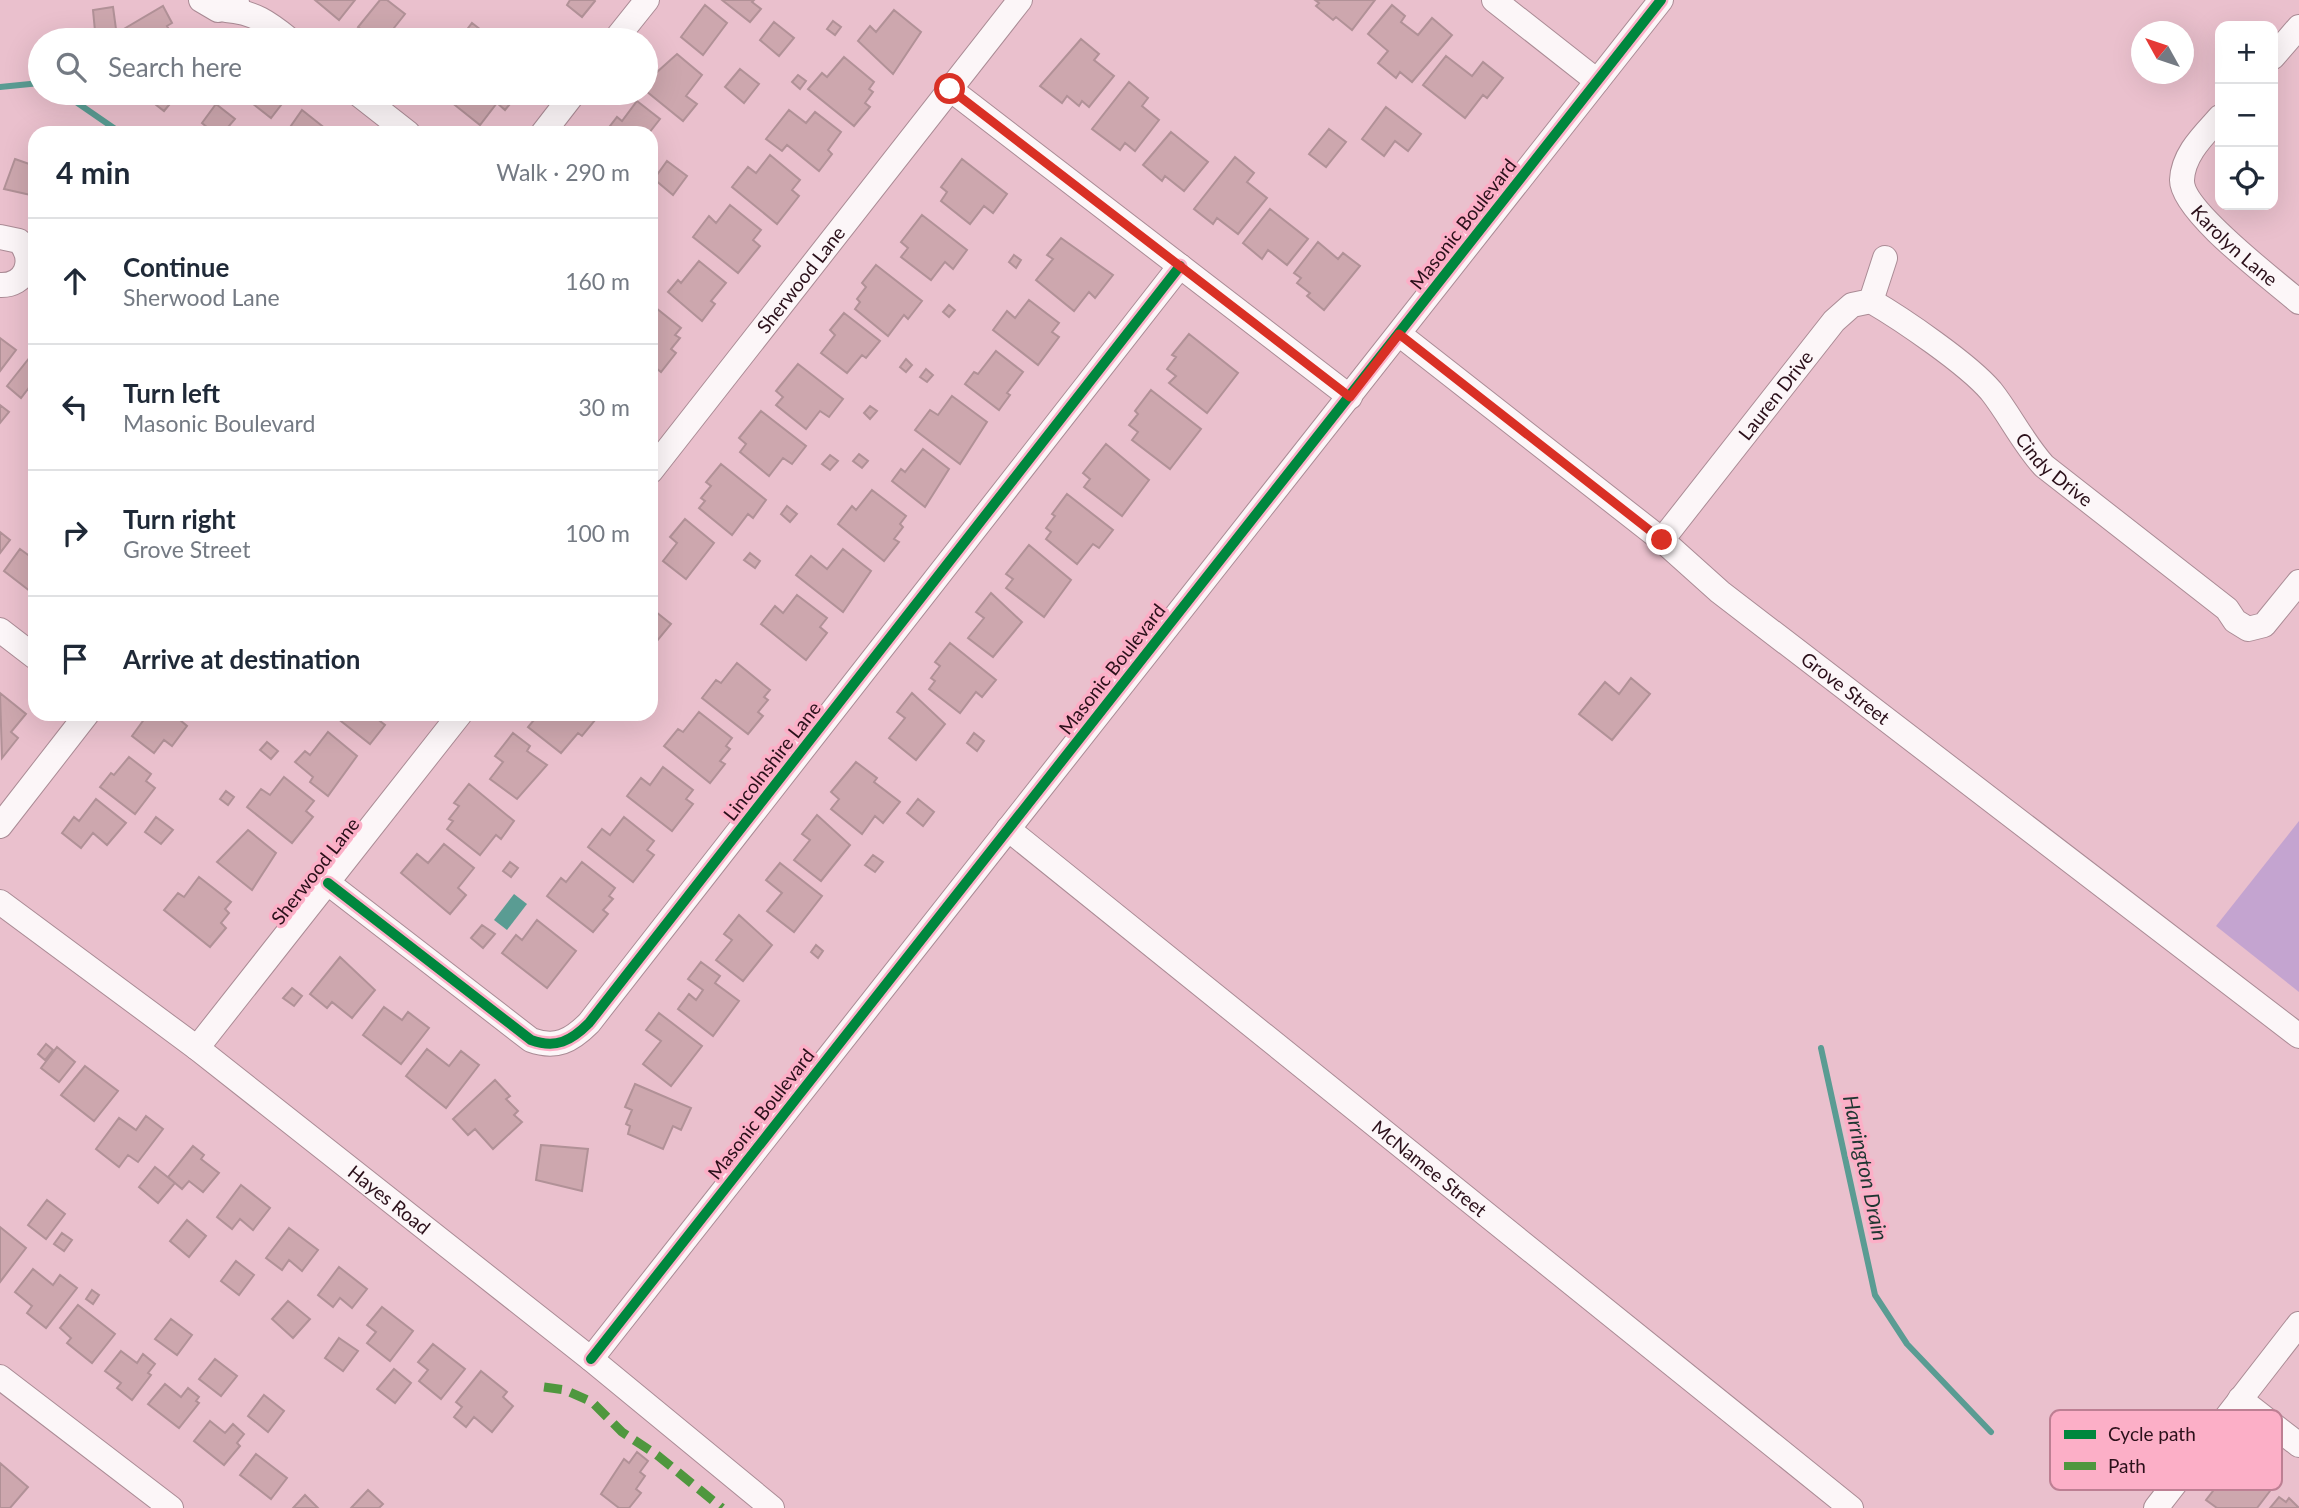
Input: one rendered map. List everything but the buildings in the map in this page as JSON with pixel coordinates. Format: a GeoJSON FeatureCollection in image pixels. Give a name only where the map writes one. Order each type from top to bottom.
{"type":"FeatureCollection","features":[{"type":"Feature","properties":{"kind":"street"},"geometry":{"type":"LineString","coordinates":[[201,0],[210,8],[233,5],[246,12],[257,9],[277,28]]}},
{"type":"Feature","properties":{"kind":"street"},"geometry":{"type":"LineString","coordinates":[[625,28],[647,0]]}},
{"type":"Feature","properties":{"kind":"street","name":"Sherwood Lane"},"geometry":{"type":"LineString","coordinates":[[658,462],[1020,0]]}},
{"type":"Feature","properties":{"kind":"street"},"geometry":{"type":"LineString","coordinates":[[1494,0],[1597,81]]}},
{"type":"Feature","properties":{"kind":"street","name":"Masonic Boulevard"},"geometry":{"type":"LineString","coordinates":[[591,1359],[1661,0]]}},
{"type":"Feature","properties":{"kind":"street"},"geometry":{"type":"LineString","coordinates":[[2278,51],[2299,27]]}},
{"type":"Feature","properties":{"kind":"street"},"geometry":{"type":"LineString","coordinates":[[950,89],[1350,397]]}},
{"type":"Feature","properties":{"kind":"street"},"geometry":{"type":"LineString","coordinates":[[372,105],[399,126]]}},
{"type":"Feature","properties":{"kind":"street"},"geometry":{"type":"LineString","coordinates":[[548,126],[565,105]]}},
{"type":"Feature","properties":{"kind":"street","name":"Karolyn Lane"},"geometry":{"type":"LineString","coordinates":[[2215,123],[2190,155],[2182,180],[2190,204],[2201,217],[2299,302]]}},
{"type":"Feature","properties":{"kind":"street"},"geometry":{"type":"LineString","coordinates":[[0,237],[19,241],[28,255]]}},
{"type":"Feature","properties":{"kind":"street"},"geometry":{"type":"LineString","coordinates":[[1871,301],[1885,258]]}},
{"type":"Feature","properties":{"kind":"street","name":"Lincolnshire Lane"},"geometry":{"type":"LineString","coordinates":[[328,883],[531,1040],[558,1045],[575,1037],[589,1023],[1180,266]]}},
{"type":"Feature","properties":{"kind":"street"},"geometry":{"type":"LineString","coordinates":[[4,285],[28,273]]}},
{"type":"Feature","properties":{"kind":"street"},"geometry":{"type":"LineString","coordinates":[[4,285],[28,288]]}},
{"type":"Feature","properties":{"kind":"street","name":"Lauren Drive"},"geometry":{"type":"LineString","coordinates":[[1662,540],[1834,321],[1852,305],[1871,301]]}},
{"type":"Feature","properties":{"kind":"street","name":"Cindy Drive"},"geometry":{"type":"LineString","coordinates":[[1871,301],[1892,313],[1989,388],[2028,449],[2054,475],[2227,609],[2235,621],[2248,629],[2264,625],[2299,582]]}},
{"type":"Feature","properties":{"kind":"street","name":"Grove Street"},"geometry":{"type":"LineString","coordinates":[[1399,334],[1662,540],[1720,592],[2299,1036]]}},
{"type":"Feature","properties":{"kind":"street"},"geometry":{"type":"LineString","coordinates":[[0,630],[28,652]]}},
{"type":"Feature","properties":{"kind":"street"},"geometry":{"type":"LineString","coordinates":[[0,826],[82,721]]}},
{"type":"Feature","properties":{"kind":"street","name":"Sherwood Lane"},"geometry":{"type":"LineString","coordinates":[[197,1048],[455,721]]}},
{"type":"Feature","properties":{"kind":"street","name":"McNamee Street"},"geometry":{"type":"LineString","coordinates":[[1008,829],[1851,1508]]}},
{"type":"Feature","properties":{"kind":"street","name":"Hayes Road"},"geometry":{"type":"LineString","coordinates":[[0,902],[197,1048],[591,1359],[772,1508]]}},
{"type":"Feature","properties":{"kind":"street"},"geometry":{"type":"LineString","coordinates":[[2232,1410],[2299,1324]]}},
{"type":"Feature","properties":{"kind":"street"},"geometry":{"type":"LineString","coordinates":[[0,1377],[168,1507]]}},
{"type":"Feature","properties":{"kind":"street"},"geometry":{"type":"LineString","coordinates":[[2240,1399],[2254,1410]]}},
{"type":"Feature","properties":{"kind":"street"},"geometry":{"type":"LineString","coordinates":[[2282,1432],[2299,1445]]}},
{"type":"Feature","properties":{"kind":"street"},"geometry":{"type":"LineString","coordinates":[[2156,1508],[2170,1490]]}},
{"type":"Feature","properties":{"kind":"shaded area"},"geometry":{"type":"Polygon","coordinates":[[[2299,821],[2299,992],[2216,926],[2299,821]]]}},
{"type":"Feature","properties":{"kind":"shaded area"},"geometry":{"type":"Polygon","coordinates":[[[514,894],[527,904],[507,930],[494,920],[514,894]]]}},
{"type":"Feature","properties":{"kind":"waterway","name":"Harrington Drain"},"geometry":{"type":"LineString","coordinates":[[0,87],[28,84]]}},
{"type":"Feature","properties":{"kind":"waterway","name":"Harrington Drain"},"geometry":{"type":"LineString","coordinates":[[80,105],[111,126]]}},
{"type":"Feature","properties":{"kind":"waterway","name":"Harrington Drain"},"geometry":{"type":"LineString","coordinates":[[1821,1048],[1875,1295],[1907,1344],[1991,1432]]}},
{"type":"Feature","properties":{"kind":"marked path"},"geometry":{"type":"LineString","coordinates":[[544,1387],[565,1390],[592,1402],[622,1432],[657,1455],[722,1508]]}},
{"type":"Feature","properties":{"kind":"cycle path"},"geometry":{"type":"LineString","coordinates":[[591,1359],[1661,0]]}},
{"type":"Feature","properties":{"kind":"cycle path"},"geometry":{"type":"LineString","coordinates":[[328,883],[531,1040],[548,1044],[563,1042],[576,1035],[589,1023],[1180,266]]}},
{"type":"Feature","properties":{"kind":"route"},"geometry":{"type":"LineString","coordinates":[[950,89],[1350,397],[1399,334],[1662,540]]}}]}
